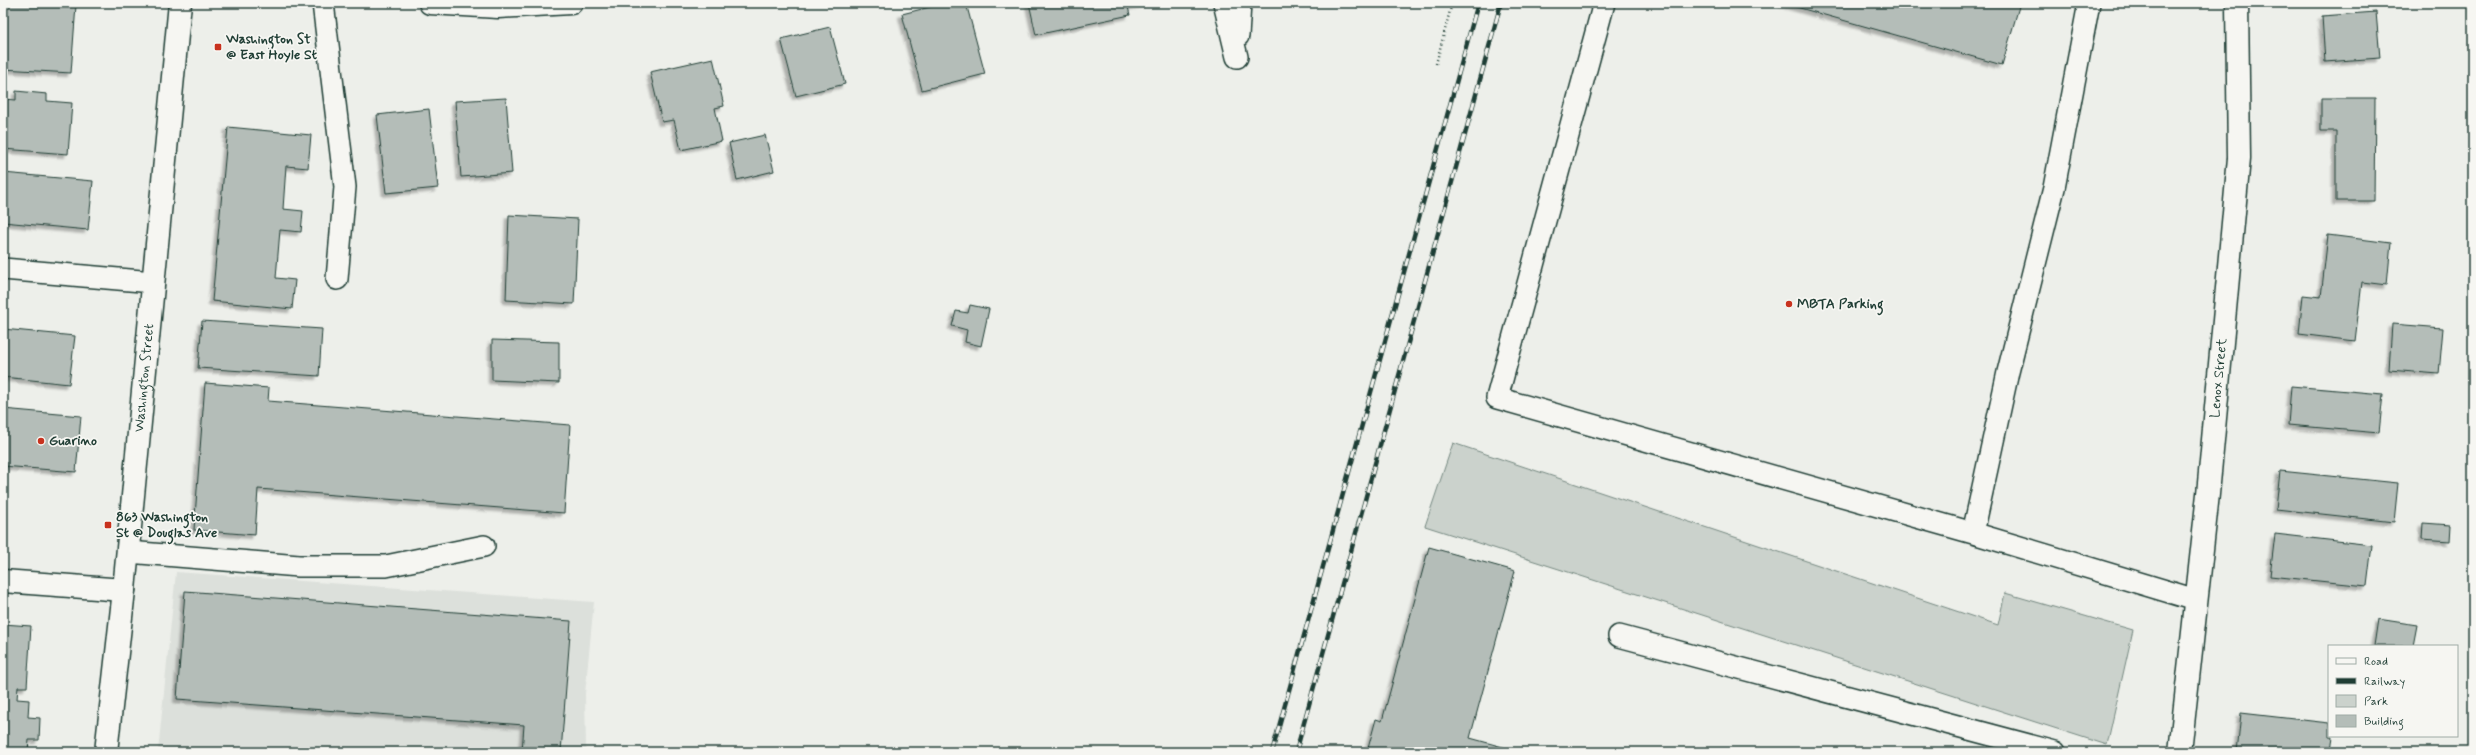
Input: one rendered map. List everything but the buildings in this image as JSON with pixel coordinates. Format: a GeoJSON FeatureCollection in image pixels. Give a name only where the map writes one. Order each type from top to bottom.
{"type":"FeatureCollection","features":[{"type":"Feature","properties":{"kind":"street","name":"Washington Street"},"geometry":{"type":"LineString","coordinates":[[106,752],[128,552],[180,3]]}},
{"type":"Feature","properties":{"kind":"street"},"geometry":{"type":"LineString","coordinates":[[430,3],[498,7],[571,3]]}},
{"type":"Feature","properties":{"kind":"street","name":"Lenox Street"},"geometry":{"type":"LineString","coordinates":[[2180,752],[2239,158],[2237,3]]}},
{"type":"Feature","properties":{"kind":"street"},"geometry":{"type":"LineString","coordinates":[[3,582],[124,590]]}},
{"type":"Feature","properties":{"kind":"lane"},"geometry":{"type":"LineString","coordinates":[[323,3],[345,187],[337,279]]}},
{"type":"Feature","properties":{"kind":"lane"},"geometry":{"type":"LineString","coordinates":[[1224,3],[1237,57],[1240,3]]}},
{"type":"Feature","properties":{"kind":"lane"},"geometry":{"type":"LineString","coordinates":[[1604,3],[1497,398],[1973,533],[2196,600]]}},
{"type":"Feature","properties":{"kind":"lane"},"geometry":{"type":"LineString","coordinates":[[1973,533],[2008,372],[2054,188],[2089,3]]}},
{"type":"Feature","properties":{"kind":"lane"},"geometry":{"type":"LineString","coordinates":[[3,269],[153,282]]}},
{"type":"Feature","properties":{"kind":"lane"},"geometry":{"type":"LineString","coordinates":[[128,552],[298,566],[386,566],[484,546]]}},
{"type":"Feature","properties":{"kind":"lane"},"geometry":{"type":"LineString","coordinates":[[1619,636],[2013,747],[2055,752]]}},
{"type":"Feature","properties":{"kind":"path"},"geometry":{"type":"LineString","coordinates":[[1436,64],[1452,3]]}},
{"type":"Feature","properties":{"kind":"shaded area"},"geometry":{"type":"Polygon","coordinates":[[[176,572],[594,602],[585,694],[586,748],[589,752],[158,752],[176,572]]]}},
{"type":"Feature","properties":{"kind":"green space"},"geometry":{"type":"Polygon","coordinates":[[[1453,443],[1998,625],[2005,593],[2133,630],[2107,745],[1425,526],[1453,443]]]}},
{"type":"Feature","properties":{"kind":"railway"},"geometry":{"type":"LineString","coordinates":[[1272,752],[1478,3]]}},
{"type":"Feature","properties":{"kind":"railway"},"geometry":{"type":"LineString","coordinates":[[1296,752],[1501,3]]}},
{"type":"Feature","properties":{"kind":"place","name":"Washington St @ East Hoyle St"},"geometry":{"type":"Point","coordinates":[218,47]}},
{"type":"Feature","properties":{"kind":"place","name":"MBTA Parking"},"geometry":{"type":"Point","coordinates":[1789,304]}},
{"type":"Feature","properties":{"kind":"place","name":"Guarino"},"geometry":{"type":"Point","coordinates":[41,441]}},
{"type":"Feature","properties":{"kind":"place","name":"863 Washington St @ Douglas Ave"},"geometry":{"type":"Point","coordinates":[108,525]}}]}
